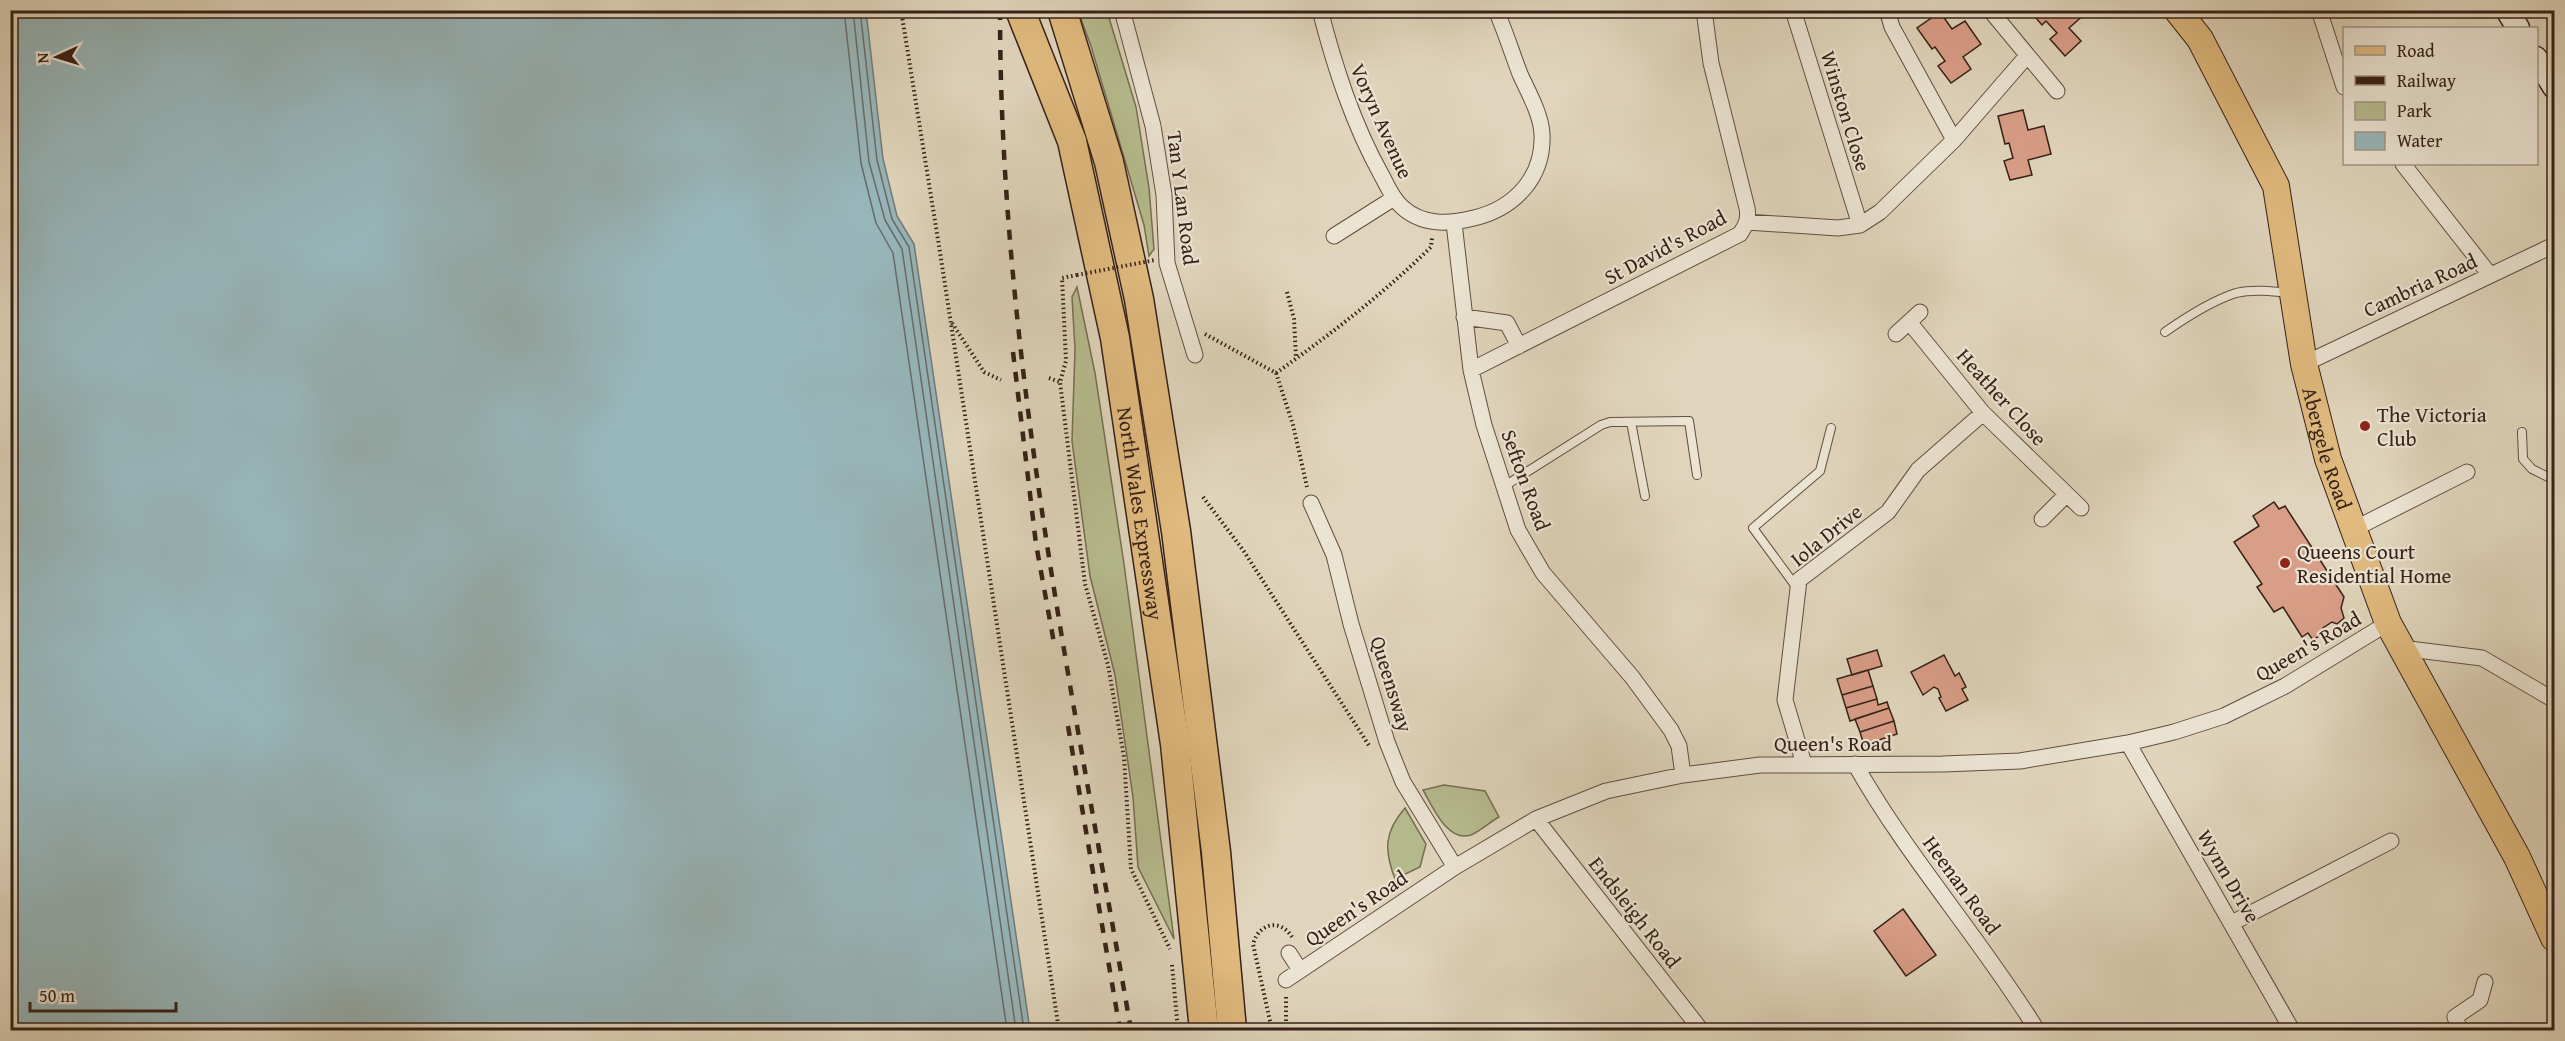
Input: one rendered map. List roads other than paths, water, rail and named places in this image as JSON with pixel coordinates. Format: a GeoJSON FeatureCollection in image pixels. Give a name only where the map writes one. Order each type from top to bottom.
{"type":"FeatureCollection","features":[{"type":"Feature","properties":{"kind":"highway","name":"North Wales Expressway"},"geometry":{"type":"LineString","coordinates":[[1020,10],[1072,141],[1115,338],[1175,744],[1204,1030]]}},
{"type":"Feature","properties":{"kind":"highway","name":"North Wales Expressway"},"geometry":{"type":"LineString","coordinates":[[1062,10],[1109,162],[1139,299],[1176,531],[1216,852],[1232,1030]]}},
{"type":"Feature","properties":{"kind":"main road","name":"Abergele Road"},"geometry":{"type":"LineString","coordinates":[[2177,10],[2200,39],[2276,186],[2304,364],[2328,459],[2388,623],[2517,857],[2554,938]]}},
{"type":"Feature","properties":{"kind":"street","name":"Tan Y Lan Road"},"geometry":{"type":"LineString","coordinates":[[1122,10],[1153,126],[1164,195],[1167,263],[1195,355]]}},
{"type":"Feature","properties":{"kind":"street","name":"Voryn Avenue"},"geometry":{"type":"LineString","coordinates":[[1320,10],[1338,77],[1374,162],[1394,198],[1403,208],[1434,223],[1454,223],[1501,209],[1517,198],[1532,181],[1539,159],[1542,133],[1533,103],[1496,10]]}},
{"type":"Feature","properties":{"kind":"street","name":"St David's Road"},"geometry":{"type":"LineString","coordinates":[[1471,370],[1740,234],[1747,222],[1747,208],[1711,63],[1704,10]]}},
{"type":"Feature","properties":{"kind":"street","name":"Winston Close"},"geometry":{"type":"LineString","coordinates":[[1793,10],[1860,225]]}},
{"type":"Feature","properties":{"kind":"street"},"geometry":{"type":"LineString","coordinates":[[1887,10],[1892,27],[1954,140]]}},
{"type":"Feature","properties":{"kind":"street"},"geometry":{"type":"LineString","coordinates":[[1990,10],[2026,57],[2057,91]]}},
{"type":"Feature","properties":{"kind":"street"},"geometry":{"type":"LineString","coordinates":[[2507,10],[2517,27]]}},
{"type":"Feature","properties":{"kind":"street"},"geometry":{"type":"LineString","coordinates":[[2320,13],[2343,84]]}},
{"type":"Feature","properties":{"kind":"street"},"geometry":{"type":"LineString","coordinates":[[1747,222],[1838,228],[1860,225],[1880,213],[1954,140],[2026,57]]}},
{"type":"Feature","properties":{"kind":"street"},"geometry":{"type":"LineString","coordinates":[[2538,61],[2554,87]]}},
{"type":"Feature","properties":{"kind":"street"},"geometry":{"type":"LineString","coordinates":[[2404,165],[2490,275]]}},
{"type":"Feature","properties":{"kind":"street"},"geometry":{"type":"LineString","coordinates":[[1334,236],[1394,198]]}},
{"type":"Feature","properties":{"kind":"street","name":"Sefton Road"},"geometry":{"type":"LineString","coordinates":[[1454,223],[1471,370],[1484,425],[1518,530],[1543,573],[1632,677],[1671,730],[1679,746],[1683,775]]}},
{"type":"Feature","properties":{"kind":"street","name":"Cambria Road"},"geometry":{"type":"LineString","coordinates":[[2304,364],[2554,245]]}},
{"type":"Feature","properties":{"kind":"street"},"geometry":{"type":"LineString","coordinates":[[1464,317],[1507,323],[1519,346]]}},
{"type":"Feature","properties":{"kind":"street","name":"Heather Close"},"geometry":{"type":"LineString","coordinates":[[1896,334],[1915,318],[1983,413],[2081,508]]}},
{"type":"Feature","properties":{"kind":"street","name":"Iola Drive"},"geometry":{"type":"LineString","coordinates":[[1804,764],[1785,700],[1799,580],[1888,512],[1918,470],[1983,413]]}},
{"type":"Feature","properties":{"kind":"street"},"geometry":{"type":"LineString","coordinates":[[2354,529],[2467,472]]}},
{"type":"Feature","properties":{"kind":"street"},"geometry":{"type":"LineString","coordinates":[[2042,519],[2066,495]]}},
{"type":"Feature","properties":{"kind":"street","name":"Queensway"},"geometry":{"type":"LineString","coordinates":[[1311,502],[1334,555],[1387,742],[1403,782],[1455,867]]}},
{"type":"Feature","properties":{"kind":"street","name":"Queen's Road"},"geometry":{"type":"LineString","coordinates":[[1286,980],[1455,867],[1536,819],[1606,791],[1683,775],[1760,765],[1943,764],[2020,761],[2128,743],[2224,716],[2285,686],[2388,623]]}},
{"type":"Feature","properties":{"kind":"street"},"geometry":{"type":"LineString","coordinates":[[2401,648],[2482,658],[2554,700]]}},
{"type":"Feature","properties":{"kind":"street","name":"Wynn Drive"},"geometry":{"type":"LineString","coordinates":[[2128,743],[2292,1030]]}},
{"type":"Feature","properties":{"kind":"street","name":"Heenan Road"},"geometry":{"type":"LineString","coordinates":[[1855,764],[1878,805],[2014,992],[2037,1030]]}},
{"type":"Feature","properties":{"kind":"street","name":"Endsleigh Road"},"geometry":{"type":"LineString","coordinates":[[1536,819],[1701,1030]]}},
{"type":"Feature","properties":{"kind":"street"},"geometry":{"type":"LineString","coordinates":[[2232,923],[2391,842]]}},
{"type":"Feature","properties":{"kind":"street","name":"Queen's Road"},"geometry":{"type":"LineString","coordinates":[[1289,953],[1300,970]]}},
{"type":"Feature","properties":{"kind":"street"},"geometry":{"type":"LineString","coordinates":[[2460,1030],[2455,1017],[2480,1000],[2485,982]]}},
{"type":"Feature","properties":{"kind":"lane"},"geometry":{"type":"LineString","coordinates":[[2165,332],[2185,318],[2236,293],[2264,290],[2293,293]]}},
{"type":"Feature","properties":{"kind":"lane"},"geometry":{"type":"LineString","coordinates":[[1503,487],[1601,425],[1631,422],[1689,421],[1697,475]]}},
{"type":"Feature","properties":{"kind":"lane"},"geometry":{"type":"LineString","coordinates":[[1631,422],[1644,496]]}},
{"type":"Feature","properties":{"kind":"lane"},"geometry":{"type":"LineString","coordinates":[[1798,590],[1753,528],[1820,471],[1831,428]]}},
{"type":"Feature","properties":{"kind":"lane"},"geometry":{"type":"LineString","coordinates":[[2522,432],[2523,459],[2532,469],[2554,480]]}},
{"type":"Feature","properties":{"kind":"water"},"geometry":{"type":"Polygon","coordinates":[[[10,11],[866,11],[883,159],[897,216],[914,244],[1030,1030],[11,1030],[10,11]]]}},
{"type":"Feature","properties":{"kind":"railway"},"geometry":{"type":"LineString","coordinates":[[1000,10],[1003,139],[1012,268],[1026,395],[1064,650],[1131,1030]]}},
{"type":"Feature","properties":{"kind":"railway"},"geometry":{"type":"LineString","coordinates":[[1013,352],[1036,544],[1054,643]]}},
{"type":"Feature","properties":{"kind":"railway"},"geometry":{"type":"LineString","coordinates":[[1068,726],[1120,1030]]}},
{"type":"Feature","properties":{"kind":"place","name":"The Victoria Club"},"geometry":{"type":"Point","coordinates":[2365,426]}},
{"type":"Feature","properties":{"kind":"place","name":"Queens Court Residential Home"},"geometry":{"type":"Point","coordinates":[2285,563]}}]}
